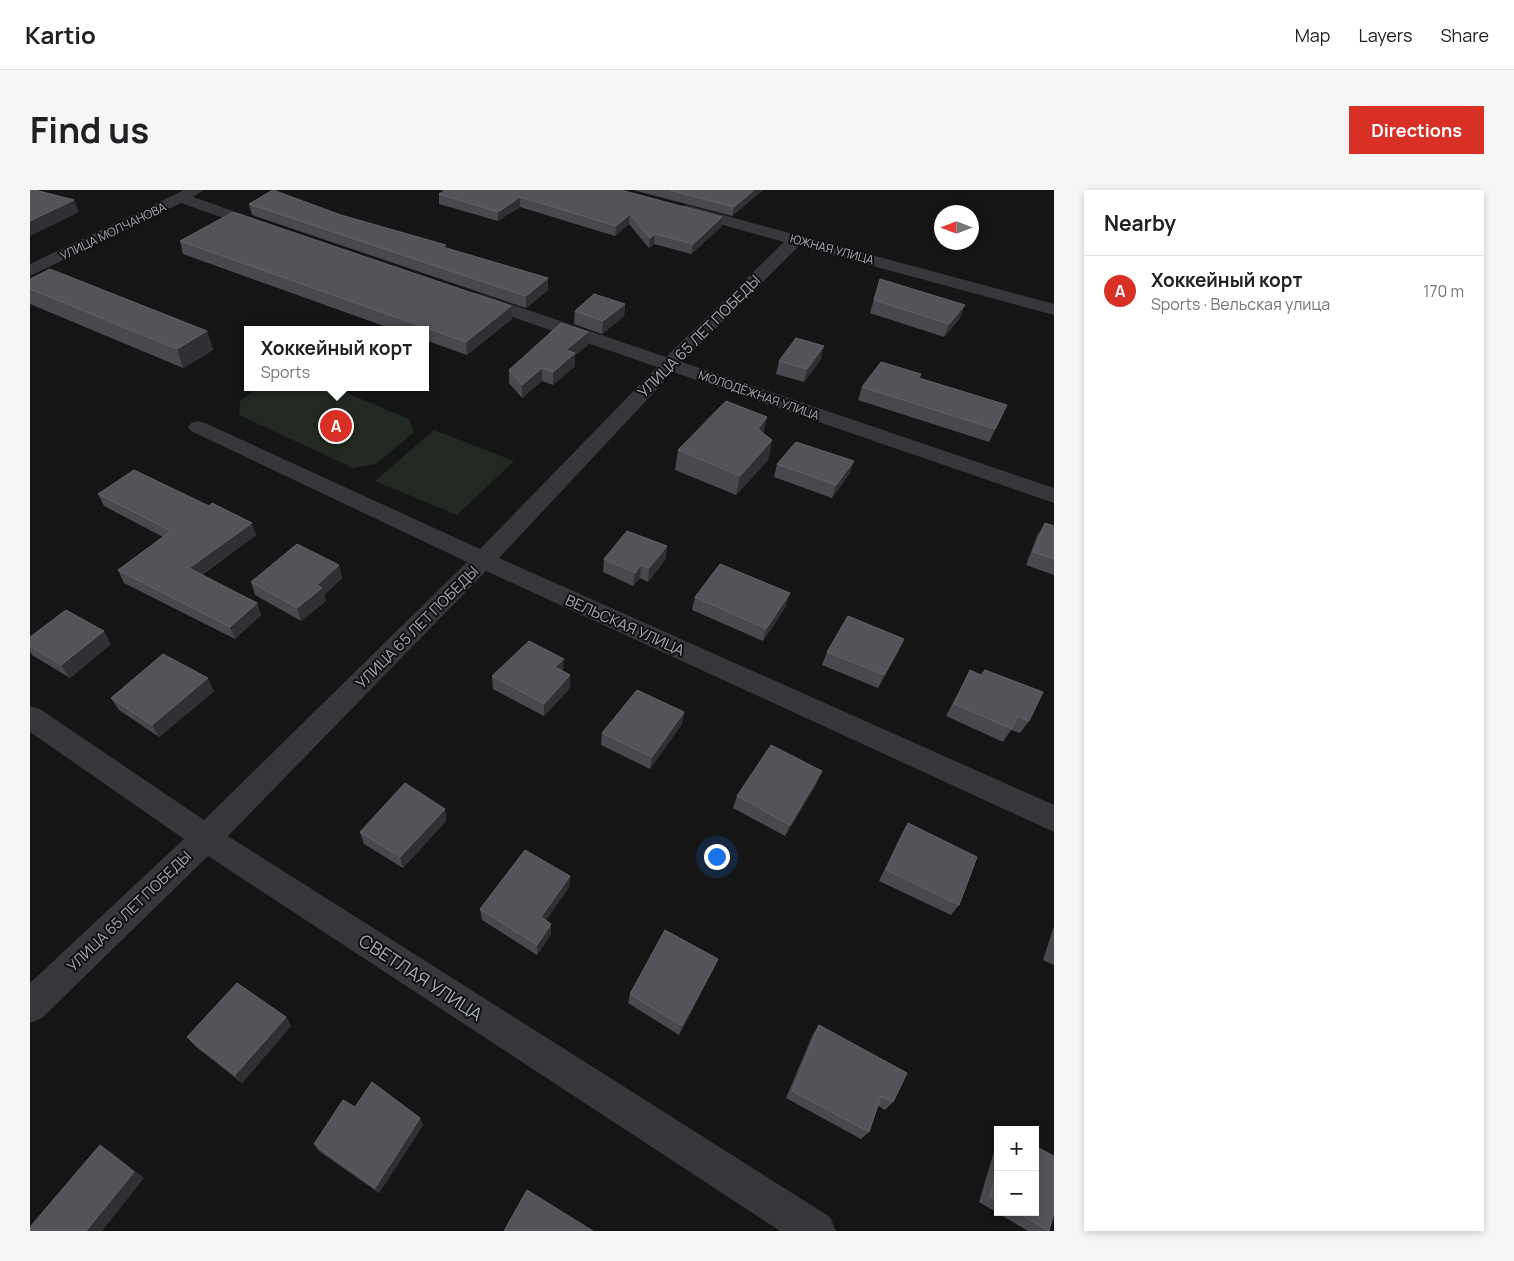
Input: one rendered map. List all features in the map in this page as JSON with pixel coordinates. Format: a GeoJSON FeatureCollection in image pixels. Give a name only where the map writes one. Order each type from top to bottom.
{"type":"FeatureCollection","features":[{"type":"Feature","properties":{"kind":"street"},"geometry":{"type":"LineString","coordinates":[[188,194],[284,233]]}},
{"type":"Feature","properties":{"kind":"street","name":"УЛИЦА МОЛЧАНОВА"},"geometry":{"type":"LineString","coordinates":[[30,271],[188,194]]}},
{"type":"Feature","properties":{"kind":"street","name":"ЮЖНАЯ УЛИЦА"},"geometry":{"type":"LineString","coordinates":[[674,207],[1054,310]]}},
{"type":"Feature","properties":{"kind":"street","name":"УЛИЦА 65 ЛЕТ ПОБЕДЫ"},"geometry":{"type":"LineString","coordinates":[[30,1006],[206,838],[483,560],[670,364],[796,239]]}},
{"type":"Feature","properties":{"kind":"street"},"geometry":{"type":"LineString","coordinates":[[30,251],[55,260]]}},
{"type":"Feature","properties":{"kind":"street","name":"МОЛОДЁЖНАЯ УЛИЦА"},"geometry":{"type":"LineString","coordinates":[[454,291],[1054,496]]}},
{"type":"Feature","properties":{"kind":"street","name":"ВЕЛЬСКАЯ УЛИЦА"},"geometry":{"type":"LineString","coordinates":[[198,427],[483,560],[1054,820]]}},
{"type":"Feature","properties":{"kind":"street","name":"СВЕТЛАЯ УЛИЦА"},"geometry":{"type":"LineString","coordinates":[[30,717],[206,838],[816,1231]]}},
{"type":"Feature","properties":{"kind":"shaded area"},"geometry":{"type":"Polygon","coordinates":[[[254,391],[342,391],[409,419],[414,432],[376,464],[353,468],[239,415],[240,401],[254,391]]]}},
{"type":"Feature","properties":{"kind":"shaded area"},"geometry":{"type":"Polygon","coordinates":[[[434,430],[514,461],[457,515],[375,481],[434,430]]]}},
{"type":"Feature","properties":{"kind":"building"},"geometry":{"type":"Polygon","coordinates":[[[30,190],[35,190],[74,200],[30,221],[30,190]]]}},
{"type":"Feature","properties":{"kind":"building"},"geometry":{"type":"Polygon","coordinates":[[[273,190],[341,215],[446,245],[443,247],[548,278],[526,296],[249,204],[273,190]]]}},
{"type":"Feature","properties":{"kind":"building"},"geometry":{"type":"Polygon","coordinates":[[[446,190],[621,190],[722,217],[693,244],[655,234],[650,238],[630,214],[616,226],[520,197],[498,212],[439,194],[446,190]]]}},
{"type":"Feature","properties":{"kind":"building"},"geometry":{"type":"Polygon","coordinates":[[[670,190],[754,190],[734,207],[670,190]]]}},
{"type":"Feature","properties":{"kind":"building"},"geometry":{"type":"Polygon","coordinates":[[[233,212],[511,306],[466,342],[429,329],[429,326],[421,326],[180,241],[233,212]]]}},
{"type":"Feature","properties":{"kind":"building"},"geometry":{"type":"Polygon","coordinates":[[[50,269],[207,331],[177,349],[30,289],[30,279],[50,269]]]}},
{"type":"Feature","properties":{"kind":"building"},"geometry":{"type":"Polygon","coordinates":[[[880,279],[965,305],[949,324],[874,300],[880,279]]]}},
{"type":"Feature","properties":{"kind":"building"},"geometry":{"type":"Polygon","coordinates":[[[594,294],[625,304],[603,321],[575,311],[594,294]]]}},
{"type":"Feature","properties":{"kind":"building"},"geometry":{"type":"Polygon","coordinates":[[[561,323],[588,332],[566,350],[575,353],[553,372],[542,368],[522,385],[509,370],[561,323]]]}},
{"type":"Feature","properties":{"kind":"building"},"geometry":{"type":"Polygon","coordinates":[[[796,338],[824,346],[807,369],[779,361],[796,338]]]}},
{"type":"Feature","properties":{"kind":"building"},"geometry":{"type":"Polygon","coordinates":[[[881,362],[921,374],[919,378],[1007,405],[995,429],[862,387],[881,362]]]}},
{"type":"Feature","properties":{"kind":"building"},"geometry":{"type":"Polygon","coordinates":[[[726,401],[767,417],[758,429],[772,440],[740,476],[678,450],[726,401]]]}},
{"type":"Feature","properties":{"kind":"building"},"geometry":{"type":"Polygon","coordinates":[[[796,442],[854,461],[836,485],[777,464],[796,442]]]}},
{"type":"Feature","properties":{"kind":"building"},"geometry":{"type":"Polygon","coordinates":[[[134,470],[209,506],[212,503],[252,523],[189,568],[257,603],[230,627],[118,570],[171,531],[98,494],[134,470]]]}},
{"type":"Feature","properties":{"kind":"building"},"geometry":{"type":"Polygon","coordinates":[[[1045,523],[1054,526],[1054,559],[1033,552],[1045,523]]]}},
{"type":"Feature","properties":{"kind":"building"},"geometry":{"type":"Polygon","coordinates":[[[627,531],[667,546],[649,568],[641,565],[635,573],[604,559],[627,531]]]}},
{"type":"Feature","properties":{"kind":"building"},"geometry":{"type":"Polygon","coordinates":[[[297,544],[339,565],[317,585],[322,588],[297,608],[251,582],[297,544]]]}},
{"type":"Feature","properties":{"kind":"building"},"geometry":{"type":"Polygon","coordinates":[[[720,564],[790,593],[766,629],[695,597],[720,564]]]}},
{"type":"Feature","properties":{"kind":"building"},"geometry":{"type":"Polygon","coordinates":[[[66,610],[104,631],[61,665],[30,646],[30,637],[66,610]]]}},
{"type":"Feature","properties":{"kind":"building"},"geometry":{"type":"Polygon","coordinates":[[[848,616],[904,639],[884,675],[827,652],[848,616]]]}},
{"type":"Feature","properties":{"kind":"building"},"geometry":{"type":"Polygon","coordinates":[[[529,641],[564,659],[555,667],[570,675],[544,704],[492,676],[529,641]]]}},
{"type":"Feature","properties":{"kind":"building"},"geometry":{"type":"Polygon","coordinates":[[[163,654],[208,678],[152,725],[111,698],[163,654]]]}},
{"type":"Feature","properties":{"kind":"building"},"geometry":{"type":"Polygon","coordinates":[[[970,670],[981,675],[985,670],[1043,692],[1029,721],[1017,716],[1012,729],[954,704],[970,670]]]}},
{"type":"Feature","properties":{"kind":"building"},"geometry":{"type":"Polygon","coordinates":[[[637,690],[684,712],[652,757],[602,733],[637,690]]]}},
{"type":"Feature","properties":{"kind":"building"},"geometry":{"type":"Polygon","coordinates":[[[771,745],[822,771],[790,825],[737,796],[771,745]]]}},
{"type":"Feature","properties":{"kind":"building"},"geometry":{"type":"Polygon","coordinates":[[[405,783],[445,809],[400,857],[360,832],[405,783]]]}},
{"type":"Feature","properties":{"kind":"building"},"geometry":{"type":"Polygon","coordinates":[[[908,823],[977,857],[959,905],[886,870],[908,823]]]}},
{"type":"Feature","properties":{"kind":"building"},"geometry":{"type":"Polygon","coordinates":[[[525,850],[570,876],[541,917],[551,924],[537,945],[480,909],[525,850]]]}},
{"type":"Feature","properties":{"kind":"building"},"geometry":{"type":"Polygon","coordinates":[[[665,930],[718,959],[682,1026],[630,994],[665,930]]]}},
{"type":"Feature","properties":{"kind":"building"},"geometry":{"type":"Polygon","coordinates":[[[237,983],[286,1017],[235,1075],[187,1037],[237,983]]]}},
{"type":"Feature","properties":{"kind":"building"},"geometry":{"type":"Polygon","coordinates":[[[819,1025],[907,1073],[893,1102],[881,1096],[869,1132],[792,1091],[819,1025]]]}},
{"type":"Feature","properties":{"kind":"building"},"geometry":{"type":"Polygon","coordinates":[[[372,1082],[420,1118],[375,1188],[314,1144],[343,1100],[355,1107],[372,1082]]]}},
{"type":"Feature","properties":{"kind":"building"},"geometry":{"type":"Polygon","coordinates":[[[100,1145],[134,1172],[86,1231],[30,1231],[30,1227],[100,1145]]]}},
{"type":"Feature","properties":{"kind":"building"},"geometry":{"type":"Polygon","coordinates":[[[1039,1148],[1054,1156],[1054,1213],[1049,1231],[1024,1216],[1039,1216],[1039,1148]]]}},
{"type":"Feature","properties":{"kind":"building"},"geometry":{"type":"Polygon","coordinates":[[[994,1182],[994,1198],[990,1196],[994,1182]]]}},
{"type":"Feature","properties":{"kind":"building"},"geometry":{"type":"Polygon","coordinates":[[[527,1190],[593,1231],[504,1231],[527,1190]]]}},
{"type":"Feature","properties":{"kind":"place","name":"Хоккейный корт"},"geometry":{"type":"Point","coordinates":[336,426]}}]}
